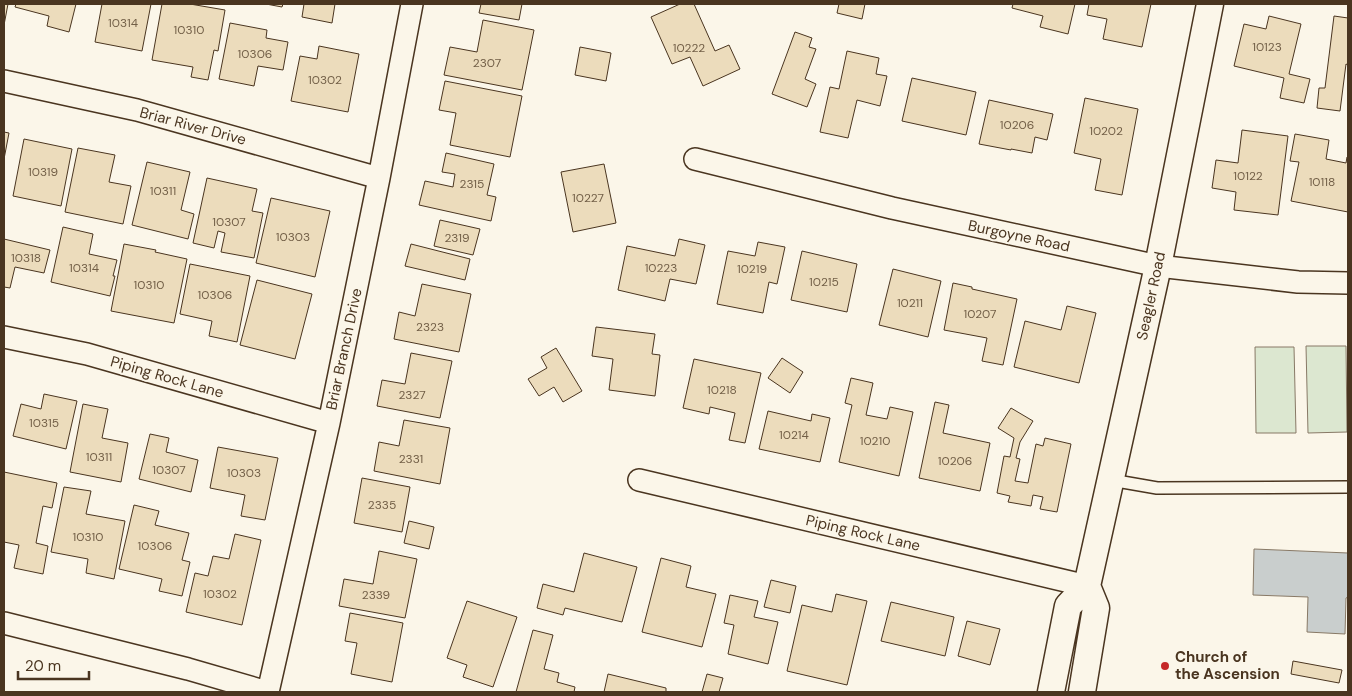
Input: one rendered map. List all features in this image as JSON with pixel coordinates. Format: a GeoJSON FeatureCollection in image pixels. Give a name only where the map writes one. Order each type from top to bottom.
{"type":"FeatureCollection","features":[{"type":"Feature","properties":{"kind":"street","name":"Briar Branch Drive"},"geometry":{"type":"LineString","coordinates":[[267,692],[329,423],[412,4]]}},
{"type":"Feature","properties":{"kind":"street","name":"Seagler Road"},"geometry":{"type":"LineString","coordinates":[[1087,586],[1158,266],[1210,4]]}},
{"type":"Feature","properties":{"kind":"street","name":"Briar River Drive"},"geometry":{"type":"LineString","coordinates":[[4,81],[137,110],[379,178]]}},
{"type":"Feature","properties":{"kind":"street","name":"Burgoyne Road"},"geometry":{"type":"LineString","coordinates":[[695,159],[892,208],[1158,266],[1298,282],[1348,283]]}},
{"type":"Feature","properties":{"kind":"street","name":"Piping Rock Lane"},"geometry":{"type":"LineString","coordinates":[[4,337],[87,354],[329,423]]}},
{"type":"Feature","properties":{"kind":"street","name":"Piping Rock Lane"},"geometry":{"type":"LineString","coordinates":[[639,480],[1087,586]]}},
{"type":"Feature","properties":{"kind":"street"},"geometry":{"type":"LineString","coordinates":[[1051,692],[1068,606],[1087,586],[1096,608],[1082,692]]}},
{"type":"Feature","properties":{"kind":"street"},"geometry":{"type":"LineString","coordinates":[[4,623],[188,669],[267,692]]}},
{"type":"Feature","properties":{"kind":"lane"},"geometry":{"type":"LineString","coordinates":[[1111,480],[1157,488],[1348,488]]}},
{"type":"Feature","properties":{"kind":"green space"},"geometry":{"type":"Polygon","coordinates":[[[1306,346],[1346,346],[1347,432],[1308,433],[1306,346]]]}},
{"type":"Feature","properties":{"kind":"green space"},"geometry":{"type":"Polygon","coordinates":[[[1255,347],[1294,347],[1296,433],[1256,433],[1255,347]]]}},
{"type":"Feature","properties":{"kind":"shaded area"},"geometry":{"type":"Polygon","coordinates":[[[1254,549],[1348,553],[1348,597],[1346,598],[1345,634],[1307,632],[1308,597],[1253,595],[1254,549]]]}},
{"type":"Feature","properties":{"kind":"building"},"geometry":{"type":"Polygon","coordinates":[[[4,4],[8,4],[4,25],[4,4]]]}},
{"type":"Feature","properties":{"kind":"building"},"geometry":{"type":"Polygon","coordinates":[[[16,4],[76,4],[69,32],[47,26],[49,16],[15,7],[16,4]]]}},
{"type":"Feature","properties":{"kind":"building"},"geometry":{"type":"Polygon","coordinates":[[[102,4],[151,4],[142,51],[95,42],[102,4]]]}},
{"type":"Feature","properties":{"kind":"building"},"geometry":{"type":"Polygon","coordinates":[[[162,4],[190,4],[225,10],[218,51],[214,50],[208,80],[191,77],[193,67],[152,60],[162,4]]]}},
{"type":"Feature","properties":{"kind":"building"},"geometry":{"type":"Polygon","coordinates":[[[266,4],[283,4],[282,7],[266,4]]]}},
{"type":"Feature","properties":{"kind":"building"},"geometry":{"type":"Polygon","coordinates":[[[304,4],[335,4],[332,23],[302,17],[304,4]]]}},
{"type":"Feature","properties":{"kind":"building"},"geometry":{"type":"Polygon","coordinates":[[[481,4],[522,4],[519,20],[479,13],[481,4]]]}},
{"type":"Feature","properties":{"kind":"building"},"geometry":{"type":"Polygon","coordinates":[[[680,4],[694,4],[715,51],[729,45],[740,69],[703,86],[690,57],[672,64],[651,17],[680,4]]]}},
{"type":"Feature","properties":{"kind":"building"},"geometry":{"type":"Polygon","coordinates":[[[839,4],[865,4],[862,19],[837,13],[839,4]]]}},
{"type":"Feature","properties":{"kind":"building"},"geometry":{"type":"Polygon","coordinates":[[[1013,4],[1075,4],[1068,34],[1040,27],[1043,16],[1012,8],[1013,4]]]}},
{"type":"Feature","properties":{"kind":"building"},"geometry":{"type":"Polygon","coordinates":[[[1089,4],[1151,4],[1142,47],[1103,39],[1107,19],[1087,15],[1089,4]]]}},
{"type":"Feature","properties":{"kind":"building"},"geometry":{"type":"Polygon","coordinates":[[[1269,16],[1301,24],[1289,74],[1310,79],[1304,103],[1280,98],[1284,78],[1234,66],[1244,24],[1266,29],[1269,16]]]}},
{"type":"Feature","properties":{"kind":"building"},"geometry":{"type":"Polygon","coordinates":[[[1334,16],[1348,18],[1348,65],[1346,64],[1340,111],[1317,108],[1319,88],[1325,88],[1334,16]]]}},
{"type":"Feature","properties":{"kind":"building"},"geometry":{"type":"Polygon","coordinates":[[[483,20],[534,30],[522,90],[444,75],[450,47],[477,52],[483,20]]]}},
{"type":"Feature","properties":{"kind":"building"},"geometry":{"type":"Polygon","coordinates":[[[230,23],[267,30],[266,38],[288,42],[283,70],[258,66],[254,86],[219,79],[230,23]]]}},
{"type":"Feature","properties":{"kind":"building"},"geometry":{"type":"Polygon","coordinates":[[[795,32],[812,38],[809,47],[816,49],[805,79],[816,84],[807,107],[772,94],[795,32]]]}},
{"type":"Feature","properties":{"kind":"building"},"geometry":{"type":"Polygon","coordinates":[[[319,46],[359,54],[348,112],[291,101],[300,56],[317,59],[319,46]]]}},
{"type":"Feature","properties":{"kind":"building"},"geometry":{"type":"Polygon","coordinates":[[[580,47],[611,53],[606,81],[575,75],[580,47]]]}},
{"type":"Feature","properties":{"kind":"building"},"geometry":{"type":"Polygon","coordinates":[[[847,51],[879,58],[876,74],[887,76],[880,106],[857,100],[848,138],[820,132],[830,87],[839,89],[847,51]]]}},
{"type":"Feature","properties":{"kind":"building"},"geometry":{"type":"Polygon","coordinates":[[[912,78],[976,92],[966,135],[902,121],[912,78]]]}},
{"type":"Feature","properties":{"kind":"building"},"geometry":{"type":"Polygon","coordinates":[[[445,81],[522,96],[510,157],[450,145],[456,113],[439,110],[445,81]]]}},
{"type":"Feature","properties":{"kind":"building"},"geometry":{"type":"Polygon","coordinates":[[[1085,98],[1138,109],[1122,195],[1095,190],[1101,159],[1074,153],[1085,98]]]}},
{"type":"Feature","properties":{"kind":"building"},"geometry":{"type":"Polygon","coordinates":[[[989,100],[1053,114],[1047,140],[1035,137],[1032,153],[979,144],[989,100]]]}},
{"type":"Feature","properties":{"kind":"building"},"geometry":{"type":"Polygon","coordinates":[[[1242,130],[1288,136],[1278,215],[1234,210],[1236,192],[1212,188],[1216,160],[1238,163],[1242,130]]]}},
{"type":"Feature","properties":{"kind":"building"},"geometry":{"type":"Polygon","coordinates":[[[4,132],[9,133],[4,159],[4,132]]]}},
{"type":"Feature","properties":{"kind":"building"},"geometry":{"type":"Polygon","coordinates":[[[1295,134],[1329,140],[1326,159],[1346,163],[1348,157],[1348,212],[1291,201],[1299,162],[1290,161],[1295,134]]]}},
{"type":"Feature","properties":{"kind":"building"},"geometry":{"type":"Polygon","coordinates":[[[24,139],[72,149],[61,206],[13,196],[24,139]]]}},
{"type":"Feature","properties":{"kind":"building"},"geometry":{"type":"Polygon","coordinates":[[[78,148],[115,155],[109,182],[131,186],[123,224],[65,212],[78,148]]]}},
{"type":"Feature","properties":{"kind":"building"},"geometry":{"type":"Polygon","coordinates":[[[446,153],[494,164],[487,195],[496,197],[491,221],[419,205],[425,181],[453,187],[455,174],[442,172],[446,153]]]}},
{"type":"Feature","properties":{"kind":"building"},"geometry":{"type":"Polygon","coordinates":[[[147,162],[190,172],[181,210],[194,214],[188,239],[132,225],[147,162]]]}},
{"type":"Feature","properties":{"kind":"building"},"geometry":{"type":"Polygon","coordinates":[[[604,164],[616,223],[573,232],[561,172],[604,164]]]}},
{"type":"Feature","properties":{"kind":"building"},"geometry":{"type":"Polygon","coordinates":[[[207,178],[257,189],[252,211],[263,213],[254,258],[221,252],[225,233],[218,231],[214,248],[193,243],[207,178]]]}},
{"type":"Feature","properties":{"kind":"building"},"geometry":{"type":"Polygon","coordinates":[[[271,198],[330,211],[315,277],[256,263],[271,198]]]}},
{"type":"Feature","properties":{"kind":"building"},"geometry":{"type":"Polygon","coordinates":[[[440,220],[480,229],[473,255],[434,246],[440,220]]]}},
{"type":"Feature","properties":{"kind":"building"},"geometry":{"type":"Polygon","coordinates":[[[63,227],[93,234],[89,254],[117,260],[110,296],[51,282],[63,227]]]}},
{"type":"Feature","properties":{"kind":"building"},"geometry":{"type":"Polygon","coordinates":[[[4,239],[50,250],[44,273],[15,267],[10,288],[4,287],[4,239]]]}},
{"type":"Feature","properties":{"kind":"building"},"geometry":{"type":"Polygon","coordinates":[[[679,239],[705,245],[696,284],[670,279],[665,301],[618,290],[627,246],[675,256],[679,239]]]}},
{"type":"Feature","properties":{"kind":"building"},"geometry":{"type":"Polygon","coordinates":[[[758,242],[785,247],[777,284],[769,282],[763,313],[717,304],[728,251],[755,256],[758,242]]]}},
{"type":"Feature","properties":{"kind":"building"},"geometry":{"type":"Polygon","coordinates":[[[124,244],[156,250],[155,252],[187,259],[174,323],[111,311],[124,244]]]}},
{"type":"Feature","properties":{"kind":"building"},"geometry":{"type":"Polygon","coordinates":[[[411,244],[470,259],[465,280],[405,266],[411,244]]]}},
{"type":"Feature","properties":{"kind":"building"},"geometry":{"type":"Polygon","coordinates":[[[802,251],[857,264],[847,312],[791,300],[802,251]]]}},
{"type":"Feature","properties":{"kind":"building"},"geometry":{"type":"Polygon","coordinates":[[[190,264],[250,276],[237,342],[209,336],[212,321],[180,314],[190,264]]]}},
{"type":"Feature","properties":{"kind":"building"},"geometry":{"type":"Polygon","coordinates":[[[893,269],[941,281],[928,337],[879,325],[893,269]]]}},
{"type":"Feature","properties":{"kind":"building"},"geometry":{"type":"Polygon","coordinates":[[[257,280],[312,294],[295,359],[240,345],[257,280]]]}},
{"type":"Feature","properties":{"kind":"building"},"geometry":{"type":"Polygon","coordinates":[[[953,283],[1017,299],[1003,365],[982,361],[987,338],[944,330],[953,283]]]}},
{"type":"Feature","properties":{"kind":"building"},"geometry":{"type":"Polygon","coordinates":[[[422,284],[471,294],[459,352],[394,339],[399,312],[415,316],[422,284]]]}},
{"type":"Feature","properties":{"kind":"building"},"geometry":{"type":"Polygon","coordinates":[[[1067,306],[1096,313],[1079,383],[1014,367],[1025,321],[1061,330],[1067,306]]]}},
{"type":"Feature","properties":{"kind":"building"},"geometry":{"type":"Polygon","coordinates":[[[596,327],[655,334],[652,354],[660,355],[655,396],[609,390],[613,359],[592,356],[596,327]]]}},
{"type":"Feature","properties":{"kind":"building"},"geometry":{"type":"Polygon","coordinates":[[[556,348],[582,391],[563,402],[554,387],[539,396],[528,379],[547,368],[541,357],[556,348]]]}},
{"type":"Feature","properties":{"kind":"building"},"geometry":{"type":"Polygon","coordinates":[[[411,353],[452,361],[440,418],[377,406],[382,380],[405,384],[411,353]]]}},
{"type":"Feature","properties":{"kind":"building"},"geometry":{"type":"Polygon","coordinates":[[[782,358],[803,372],[790,393],[768,378],[782,358]]]}},
{"type":"Feature","properties":{"kind":"building"},"geometry":{"type":"Polygon","coordinates":[[[694,359],[761,373],[745,443],[729,440],[735,413],[710,407],[709,414],[683,408],[694,359]]]}},
{"type":"Feature","properties":{"kind":"building"},"geometry":{"type":"Polygon","coordinates":[[[851,378],[873,383],[866,415],[887,419],[890,407],[913,412],[899,476],[839,462],[852,405],[845,403],[851,378]]]}},
{"type":"Feature","properties":{"kind":"building"},"geometry":{"type":"Polygon","coordinates":[[[44,394],[77,401],[66,449],[13,436],[21,404],[41,409],[44,394]]]}},
{"type":"Feature","properties":{"kind":"building"},"geometry":{"type":"Polygon","coordinates":[[[935,402],[949,405],[943,433],[990,443],[980,491],[919,478],[935,402]]]}},
{"type":"Feature","properties":{"kind":"building"},"geometry":{"type":"Polygon","coordinates":[[[83,404],[108,409],[102,438],[128,443],[121,482],[70,472],[83,404]]]}},
{"type":"Feature","properties":{"kind":"building"},"geometry":{"type":"Polygon","coordinates":[[[1011,408],[1033,421],[1020,442],[1016,458],[1020,459],[1015,481],[1028,483],[1036,444],[1043,446],[1045,438],[1071,444],[1057,512],[1040,509],[1043,497],[1033,495],[1031,506],[1008,502],[1010,496],[997,493],[1004,456],[1010,457],[1014,438],[998,428],[1011,408]]]}},
{"type":"Feature","properties":{"kind":"building"},"geometry":{"type":"Polygon","coordinates":[[[768,411],[811,421],[812,414],[830,418],[820,462],[759,449],[768,411]]]}},
{"type":"Feature","properties":{"kind":"building"},"geometry":{"type":"Polygon","coordinates":[[[404,420],[450,428],[440,484],[374,471],[379,442],[399,446],[404,420]]]}},
{"type":"Feature","properties":{"kind":"building"},"geometry":{"type":"Polygon","coordinates":[[[150,434],[169,438],[166,452],[198,460],[191,492],[139,479],[150,434]]]}},
{"type":"Feature","properties":{"kind":"building"},"geometry":{"type":"Polygon","coordinates":[[[218,447],[278,458],[265,520],[241,516],[245,495],[210,488],[218,447]]]}},
{"type":"Feature","properties":{"kind":"building"},"geometry":{"type":"Polygon","coordinates":[[[4,472],[57,483],[52,508],[43,506],[36,543],[48,546],[43,574],[14,568],[19,545],[4,542],[4,472]]]}},
{"type":"Feature","properties":{"kind":"building"},"geometry":{"type":"Polygon","coordinates":[[[362,478],[410,487],[402,532],[354,523],[362,478]]]}},
{"type":"Feature","properties":{"kind":"building"},"geometry":{"type":"Polygon","coordinates":[[[64,487],[91,491],[86,514],[125,521],[114,579],[86,573],[88,559],[51,552],[64,487]]]}},
{"type":"Feature","properties":{"kind":"building"},"geometry":{"type":"Polygon","coordinates":[[[134,505],[159,511],[155,525],[189,533],[182,560],[190,562],[182,596],[159,591],[162,579],[119,569],[134,505]]]}},
{"type":"Feature","properties":{"kind":"building"},"geometry":{"type":"Polygon","coordinates":[[[409,521],[434,527],[429,549],[404,543],[409,521]]]}},
{"type":"Feature","properties":{"kind":"building"},"geometry":{"type":"Polygon","coordinates":[[[235,534],[261,540],[242,625],[186,612],[195,573],[208,576],[213,556],[229,559],[235,534]]]}},
{"type":"Feature","properties":{"kind":"building"},"geometry":{"type":"Polygon","coordinates":[[[379,551],[417,559],[405,618],[339,606],[344,579],[373,584],[379,551]]]}},
{"type":"Feature","properties":{"kind":"building"},"geometry":{"type":"Polygon","coordinates":[[[584,553],[637,567],[622,622],[565,608],[563,615],[537,608],[543,584],[574,592],[584,553]]]}},
{"type":"Feature","properties":{"kind":"building"},"geometry":{"type":"Polygon","coordinates":[[[661,558],[691,566],[686,587],[716,594],[702,647],[642,632],[661,558]]]}},
{"type":"Feature","properties":{"kind":"building"},"geometry":{"type":"Polygon","coordinates":[[[771,580],[796,586],[790,613],[764,607],[771,580]]]}},
{"type":"Feature","properties":{"kind":"building"},"geometry":{"type":"Polygon","coordinates":[[[836,594],[867,601],[847,685],[787,671],[802,605],[832,612],[836,594]]]}},
{"type":"Feature","properties":{"kind":"building"},"geometry":{"type":"Polygon","coordinates":[[[730,595],[758,601],[754,617],[778,622],[768,664],[728,654],[734,625],[724,623],[730,595]]]}},
{"type":"Feature","properties":{"kind":"building"},"geometry":{"type":"Polygon","coordinates":[[[467,601],[517,617],[493,687],[463,677],[467,665],[447,658],[467,601]]]}},
{"type":"Feature","properties":{"kind":"building"},"geometry":{"type":"Polygon","coordinates":[[[891,602],[954,617],[945,656],[881,641],[891,602]]]}},
{"type":"Feature","properties":{"kind":"building"},"geometry":{"type":"Polygon","coordinates":[[[350,613],[403,623],[392,682],[351,674],[357,643],[345,641],[350,613]]]}},
{"type":"Feature","properties":{"kind":"building"},"geometry":{"type":"Polygon","coordinates":[[[967,621],[1000,629],[990,665],[958,656],[967,621]]]}},
{"type":"Feature","properties":{"kind":"building"},"geometry":{"type":"Polygon","coordinates":[[[533,630],[553,635],[544,669],[559,673],[557,682],[575,687],[574,692],[516,692],[533,630]]]}},
{"type":"Feature","properties":{"kind":"building"},"geometry":{"type":"Polygon","coordinates":[[[1293,661],[1342,670],[1339,683],[1291,674],[1293,661]]]}},
{"type":"Feature","properties":{"kind":"building"},"geometry":{"type":"Polygon","coordinates":[[[608,674],[666,688],[666,692],[604,692],[608,674]]]}},
{"type":"Feature","properties":{"kind":"building"},"geometry":{"type":"Polygon","coordinates":[[[707,674],[723,678],[719,692],[702,692],[707,674]]]}},
{"type":"Feature","properties":{"kind":"place","name":"Church of the Ascension"},"geometry":{"type":"Point","coordinates":[1165,666]}}]}
